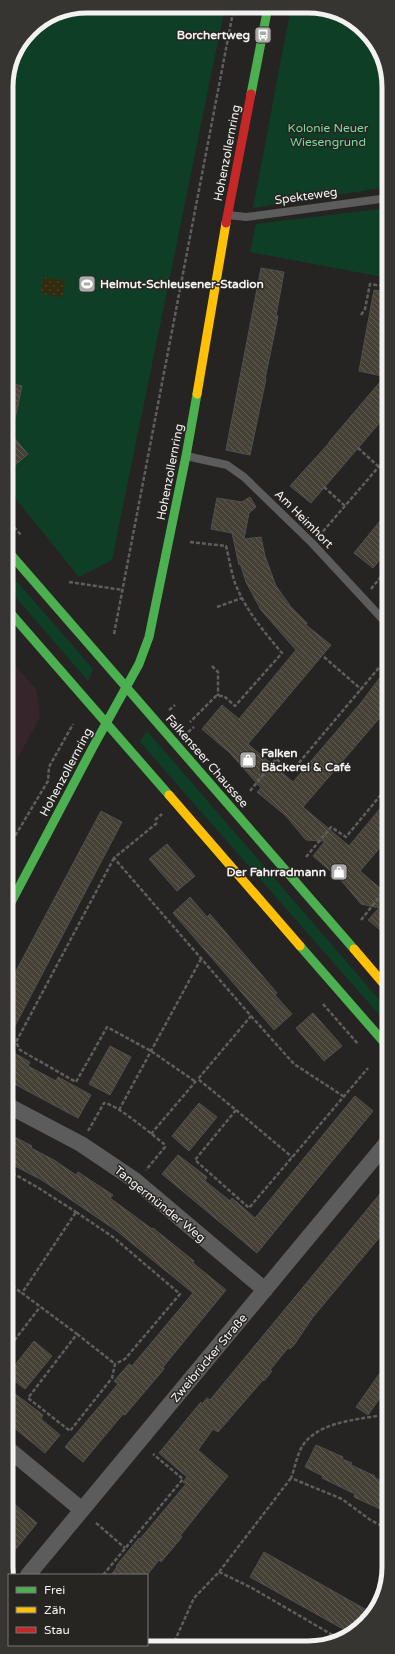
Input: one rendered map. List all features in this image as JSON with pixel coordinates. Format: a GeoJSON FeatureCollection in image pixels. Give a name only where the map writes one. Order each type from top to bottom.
{"type":"FeatureCollection","features":[{"type":"Feature","properties":{"kind":"main road","name":"Hohenzollernring"},"geometry":{"type":"LineString","coordinates":[[13,899],[139,664],[149,637],[186,456],[227,214],[267,13]]}},
{"type":"Feature","properties":{"kind":"main road","name":"Falkenseer Chaussee"},"geometry":{"type":"LineString","coordinates":[[13,557],[127,686],[382,982]]}},
{"type":"Feature","properties":{"kind":"main road"},"geometry":{"type":"LineString","coordinates":[[13,616],[107,722],[382,1040]]}},
{"type":"Feature","properties":{"kind":"street","name":"Tangermünder Weg"},"geometry":{"type":"LineString","coordinates":[[13,1109],[81,1144],[136,1181],[265,1290]]}},
{"type":"Feature","properties":{"kind":"street","name":"Zweibrücker Straße"},"geometry":{"type":"LineString","coordinates":[[29,1574],[382,1148]]}},
{"type":"Feature","properties":{"kind":"street"},"geometry":{"type":"LineString","coordinates":[[13,1453],[82,1510]]}},
{"type":"Feature","properties":{"kind":"lane","name":"Spekteweg"},"geometry":{"type":"LineString","coordinates":[[227,214],[246,216],[382,199]]}},
{"type":"Feature","properties":{"kind":"lane","name":"Am Heimhort"},"geometry":{"type":"LineString","coordinates":[[186,456],[226,465],[244,477],[312,544],[382,619]]}},
{"type":"Feature","properties":{"kind":"path"},"geometry":{"type":"LineString","coordinates":[[114,634],[233,13]]}},
{"type":"Feature","properties":{"kind":"path"},"geometry":{"type":"LineString","coordinates":[[361,315],[365,309],[370,284],[382,286]]}},
{"type":"Feature","properties":{"kind":"path"},"geometry":{"type":"LineString","coordinates":[[358,448],[379,467]]}},
{"type":"Feature","properties":{"kind":"path"},"geometry":{"type":"LineString","coordinates":[[312,544],[382,463]]}},
{"type":"Feature","properties":{"kind":"path"},"geometry":{"type":"LineString","coordinates":[[324,487],[345,506]]}},
{"type":"Feature","properties":{"kind":"path"},"geometry":{"type":"LineString","coordinates":[[190,542],[226,546],[235,583],[242,598],[256,620],[282,653],[235,706],[224,696],[216,696],[190,722]]}},
{"type":"Feature","properties":{"kind":"path"},"geometry":{"type":"LineString","coordinates":[[374,595],[370,590],[382,575]]}},
{"type":"Feature","properties":{"kind":"path"},"geometry":{"type":"LineString","coordinates":[[69,582],[123,590]]}},
{"type":"Feature","properties":{"kind":"path"},"geometry":{"type":"LineString","coordinates":[[217,607],[242,598]]}},
{"type":"Feature","properties":{"kind":"path"},"geometry":{"type":"LineString","coordinates":[[324,658],[362,690]]}},
{"type":"Feature","properties":{"kind":"path"},"geometry":{"type":"LineString","coordinates":[[250,791],[276,759],[292,771],[382,665]]}},
{"type":"Feature","properties":{"kind":"path"},"geometry":{"type":"LineString","coordinates":[[212,666],[218,672],[218,696]]}},
{"type":"Feature","properties":{"kind":"path"},"geometry":{"type":"LineString","coordinates":[[13,839],[48,781],[49,767],[73,724]]}},
{"type":"Feature","properties":{"kind":"path"},"geometry":{"type":"LineString","coordinates":[[306,857],[331,827],[346,837],[382,792]]}},
{"type":"Feature","properties":{"kind":"path"},"geometry":{"type":"LineString","coordinates":[[164,813],[114,858],[16,1042],[20,1050],[76,1082],[107,1026],[151,1051],[197,1080],[236,1110],[292,1157]]}},
{"type":"Feature","properties":{"kind":"path"},"geometry":{"type":"LineString","coordinates":[[114,858],[294,1064],[344,1096]]}},
{"type":"Feature","properties":{"kind":"path"},"geometry":{"type":"LineString","coordinates":[[361,920],[382,894]]}},
{"type":"Feature","properties":{"kind":"path"},"geometry":{"type":"LineString","coordinates":[[119,1110],[201,959]]}},
{"type":"Feature","properties":{"kind":"path"},"geometry":{"type":"LineString","coordinates":[[151,1134],[251,1016]]}},
{"type":"Feature","properties":{"kind":"path"},"geometry":{"type":"LineString","coordinates":[[236,1110],[195,1160],[249,1208],[368,1068]]}},
{"type":"Feature","properties":{"kind":"path"},"geometry":{"type":"LineString","coordinates":[[85,1137],[104,1103],[107,1103],[119,1110],[164,1144],[165,1147],[142,1176]]}},
{"type":"Feature","properties":{"kind":"path"},"geometry":{"type":"LineString","coordinates":[[13,1173],[37,1187],[113,1237],[180,1294],[125,1359],[115,1364]]}},
{"type":"Feature","properties":{"kind":"path"},"geometry":{"type":"LineString","coordinates":[[22,1293],[76,1212]]}},
{"type":"Feature","properties":{"kind":"path"},"geometry":{"type":"LineString","coordinates":[[13,1286],[115,1364]]}},
{"type":"Feature","properties":{"kind":"path"},"geometry":{"type":"LineString","coordinates":[[13,1340],[40,1307]]}},
{"type":"Feature","properties":{"kind":"path"},"geometry":{"type":"LineString","coordinates":[[77,1334],[28,1398],[70,1431],[112,1378],[115,1364]]}},
{"type":"Feature","properties":{"kind":"path"},"geometry":{"type":"LineString","coordinates":[[175,1641],[194,1598],[219,1572],[291,1478],[302,1446],[311,1436],[328,1427],[377,1416]]}},
{"type":"Feature","properties":{"kind":"path"},"geometry":{"type":"LineString","coordinates":[[104,1574],[182,1479],[153,1454]]}},
{"type":"Feature","properties":{"kind":"path"},"geometry":{"type":"LineString","coordinates":[[291,1478],[342,1499],[369,1519],[382,1526]]}},
{"type":"Feature","properties":{"kind":"path"},"geometry":{"type":"LineString","coordinates":[[96,1523],[126,1548]]}},
{"type":"Feature","properties":{"kind":"path"},"geometry":{"type":"LineString","coordinates":[[219,1572],[252,1588],[334,1636]]}},
{"type":"Feature","properties":{"kind":"shaded area"},"geometry":{"type":"Polygon","coordinates":[[[13,663],[36,689],[40,717],[13,767],[13,663]]]}},
{"type":"Feature","properties":{"kind":"green space","name":"Helmut-Schleusener-Stadion"},"geometry":{"type":"Polygon","coordinates":[[[224,13],[112,560],[79,577],[13,496],[14,72],[25,46],[31,38],[46,25],[72,14],[224,13]]]}},
{"type":"Feature","properties":{"kind":"green space","name":"Kolonie Neuer Wiesengrund"},"geometry":{"type":"Polygon","coordinates":[[[290,13],[323,14],[332,17],[353,28],[367,42],[374,54],[379,68],[382,87],[382,188],[253,208],[290,13]]]}},
{"type":"Feature","properties":{"kind":"green space"},"geometry":{"type":"Polygon","coordinates":[[[382,209],[382,277],[250,252],[256,224],[382,209]]]}},
{"type":"Feature","properties":{"kind":"green space"},"geometry":{"type":"Polygon","coordinates":[[[13,577],[93,669],[88,681],[13,594],[13,577]]]}},
{"type":"Feature","properties":{"kind":"green space"},"geometry":{"type":"Polygon","coordinates":[[[147,731],[382,1003],[382,1018],[140,742],[147,731]]]}},
{"type":"Feature","properties":{"kind":"sand"},"geometry":{"type":"Polygon","coordinates":[[[44,277],[65,281],[62,298],[40,293],[44,277]]]}},
{"type":"Feature","properties":{"kind":"building"},"geometry":{"type":"Polygon","coordinates":[[[261,268],[284,272],[276,316],[278,316],[250,455],[226,450],[261,268]]]}},
{"type":"Feature","properties":{"kind":"building"},"geometry":{"type":"Polygon","coordinates":[[[374,290],[382,291],[382,376],[359,371],[374,290]]]}},
{"type":"Feature","properties":{"kind":"building"},"geometry":{"type":"Polygon","coordinates":[[[380,382],[382,384],[382,420],[311,503],[290,486],[380,382]]]}},
{"type":"Feature","properties":{"kind":"building"},"geometry":{"type":"Polygon","coordinates":[[[13,384],[22,386],[13,428],[13,384]]]}},
{"type":"Feature","properties":{"kind":"building"},"geometry":{"type":"Polygon","coordinates":[[[13,436],[28,454],[13,467],[13,436]]]}},
{"type":"Feature","properties":{"kind":"building"},"geometry":{"type":"Polygon","coordinates":[[[250,497],[256,507],[249,513],[244,539],[261,537],[265,556],[276,586],[291,607],[307,623],[306,625],[331,645],[248,744],[293,782],[360,704],[382,675],[382,715],[303,807],[349,846],[382,806],[382,845],[360,871],[382,890],[382,931],[368,920],[379,908],[361,904],[340,879],[313,856],[325,841],[306,840],[286,816],[257,792],[261,788],[230,753],[202,729],[222,705],[239,719],[296,650],[261,610],[246,582],[240,563],[239,565],[232,533],[211,529],[217,498],[242,502],[250,497]]]}},
{"type":"Feature","properties":{"kind":"building"},"geometry":{"type":"Polygon","coordinates":[[[382,518],[382,557],[373,568],[354,553],[382,518]]]}},
{"type":"Feature","properties":{"kind":"building"},"geometry":{"type":"Polygon","coordinates":[[[101,811],[122,822],[13,1030],[13,977],[101,811]]]}},
{"type":"Feature","properties":{"kind":"building"},"geometry":{"type":"Polygon","coordinates":[[[167,844],[195,876],[177,891],[149,859],[167,844]]]}},
{"type":"Feature","properties":{"kind":"building"},"geometry":{"type":"Polygon","coordinates":[[[190,897],[207,917],[210,914],[277,993],[275,995],[292,1014],[274,1030],[173,913],[190,897]]]}},
{"type":"Feature","properties":{"kind":"building"},"geometry":{"type":"Polygon","coordinates":[[[313,1013],[342,1046],[324,1061],[296,1028],[313,1013]]]}},
{"type":"Feature","properties":{"kind":"building"},"geometry":{"type":"Polygon","coordinates":[[[110,1046],[131,1057],[110,1095],[89,1084],[110,1046]]]}},
{"type":"Feature","properties":{"kind":"building"},"geometry":{"type":"Polygon","coordinates":[[[13,1052],[30,1062],[28,1066],[56,1081],[58,1077],[91,1095],[78,1118],[13,1083],[13,1052]]]}},
{"type":"Feature","properties":{"kind":"building"},"geometry":{"type":"Polygon","coordinates":[[[355,1096],[373,1111],[257,1253],[162,1174],[178,1155],[207,1177],[205,1181],[230,1201],[232,1198],[255,1218],[355,1096]]]}},
{"type":"Feature","properties":{"kind":"building"},"geometry":{"type":"Polygon","coordinates":[[[199,1103],[217,1117],[189,1151],[172,1136],[199,1103]]]}},
{"type":"Feature","properties":{"kind":"building"},"geometry":{"type":"Polygon","coordinates":[[[13,1136],[32,1146],[31,1148],[54,1160],[76,1175],[78,1172],[113,1195],[110,1198],[152,1229],[153,1228],[194,1261],[193,1263],[226,1290],[163,1367],[164,1369],[125,1415],[123,1414],[83,1462],[65,1447],[118,1384],[114,1381],[129,1364],[132,1366],[193,1293],[117,1231],[42,1180],[13,1165],[13,1136]]]}},
{"type":"Feature","properties":{"kind":"building"},"geometry":{"type":"Polygon","coordinates":[[[382,1191],[382,1234],[313,1317],[294,1345],[290,1349],[288,1348],[270,1370],[272,1371],[264,1381],[263,1380],[218,1432],[213,1429],[198,1450],[228,1476],[180,1536],[182,1537],[161,1562],[159,1560],[148,1574],[112,1574],[117,1567],[116,1566],[139,1538],[140,1539],[186,1484],[183,1482],[187,1477],[159,1453],[201,1402],[202,1404],[207,1398],[210,1400],[382,1191]]]}},
{"type":"Feature","properties":{"kind":"building"},"geometry":{"type":"Polygon","coordinates":[[[34,1341],[52,1356],[25,1389],[13,1380],[13,1367],[34,1341]]]}},
{"type":"Feature","properties":{"kind":"building"},"geometry":{"type":"Polygon","coordinates":[[[382,1370],[382,1395],[368,1415],[356,1407],[382,1370]]]}},
{"type":"Feature","properties":{"kind":"building"},"geometry":{"type":"Polygon","coordinates":[[[14,1393],[43,1415],[41,1419],[60,1435],[45,1453],[13,1427],[14,1393]]]}},
{"type":"Feature","properties":{"kind":"building"},"geometry":{"type":"Polygon","coordinates":[[[316,1445],[343,1457],[342,1459],[352,1463],[351,1465],[375,1476],[374,1477],[382,1482],[382,1510],[354,1497],[355,1494],[322,1478],[323,1476],[305,1467],[316,1445]]]}},
{"type":"Feature","properties":{"kind":"building"},"geometry":{"type":"Polygon","coordinates":[[[13,1503],[37,1523],[13,1553],[13,1503]]]}},
{"type":"Feature","properties":{"kind":"building"},"geometry":{"type":"Polygon","coordinates":[[[264,1552],[368,1611],[357,1623],[346,1631],[250,1577],[264,1552]]]}},
{"type":"Feature","properties":{"kind":"traffic: fast"},"geometry":{"type":"LineString","coordinates":[[251,94],[267,13]]}},
{"type":"Feature","properties":{"kind":"traffic: fast"},"geometry":{"type":"LineString","coordinates":[[13,899],[93,747],[139,664],[149,637],[186,456],[197,394]]}},
{"type":"Feature","properties":{"kind":"traffic: fast"},"geometry":{"type":"LineString","coordinates":[[13,557],[354,949]]}},
{"type":"Feature","properties":{"kind":"traffic: fast"},"geometry":{"type":"LineString","coordinates":[[13,616],[169,795]]}},
{"type":"Feature","properties":{"kind":"traffic: fast"},"geometry":{"type":"LineString","coordinates":[[300,946],[382,1040]]}},
{"type":"Feature","properties":{"kind":"traffic: slow"},"geometry":{"type":"LineString","coordinates":[[197,394],[226,223]]}},
{"type":"Feature","properties":{"kind":"traffic: slow"},"geometry":{"type":"LineString","coordinates":[[169,795],[300,946]]}},
{"type":"Feature","properties":{"kind":"traffic: slow"},"geometry":{"type":"LineString","coordinates":[[354,949],[382,982]]}},
{"type":"Feature","properties":{"kind":"traffic: jam"},"geometry":{"type":"LineString","coordinates":[[226,223],[251,94]]}},
{"type":"Feature","properties":{"kind":"place","name":"Borchertweg"},"geometry":{"type":"Point","coordinates":[263,35]}},
{"type":"Feature","properties":{"kind":"place","name":"Helmut-Schleusener-Stadion"},"geometry":{"type":"Point","coordinates":[87,284]}},
{"type":"Feature","properties":{"kind":"place","name":"Falken Bäckerei & Café"},"geometry":{"type":"Point","coordinates":[248,760]}},
{"type":"Feature","properties":{"kind":"place","name":"Der Fahrradmann"},"geometry":{"type":"Point","coordinates":[339,872]}}]}
